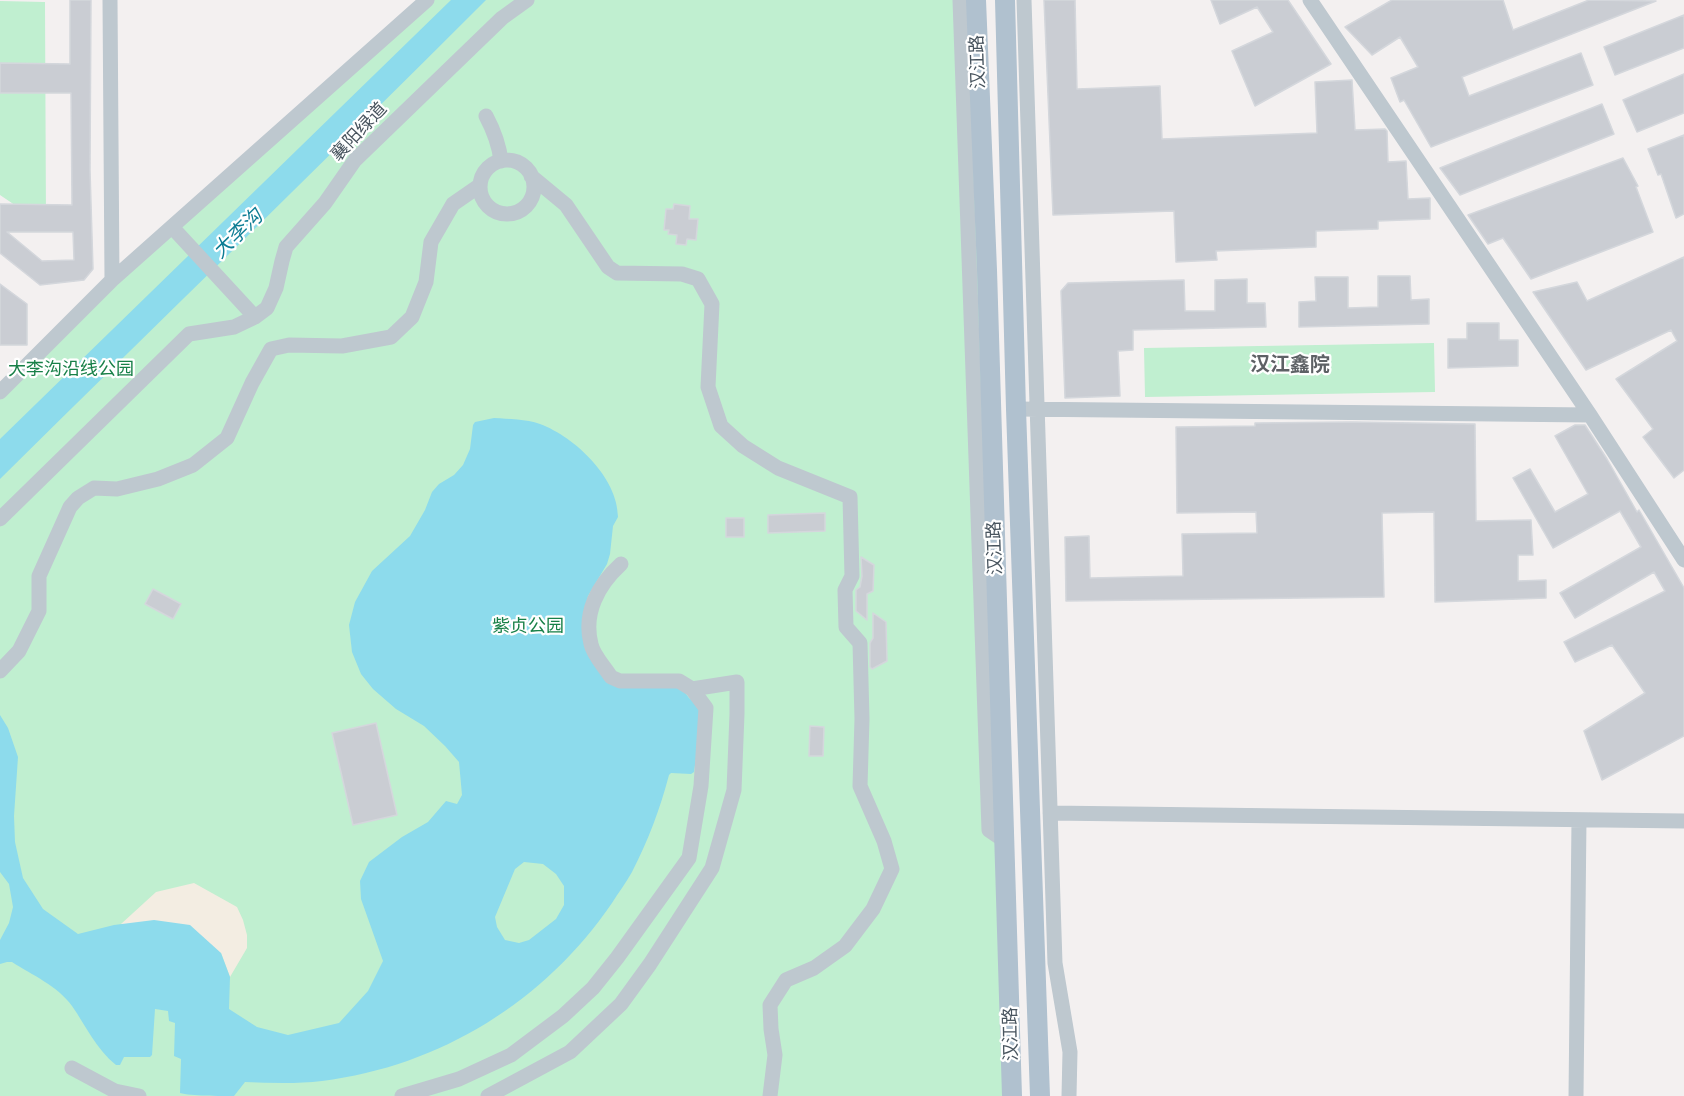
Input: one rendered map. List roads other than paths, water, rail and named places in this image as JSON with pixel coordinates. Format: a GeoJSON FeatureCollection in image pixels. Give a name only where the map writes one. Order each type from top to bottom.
{"type":"FeatureCollection","features":[{"type":"Feature","properties":{"kind":"main road","name":"汉江路"},"geometry":{"type":"LineString","coordinates":[[976,0],[1012,1096]]}},
{"type":"Feature","properties":{"kind":"main road","name":"汉江路"},"geometry":{"type":"LineString","coordinates":[[1005,0],[1016,409],[1040,1096]]}},
{"type":"Feature","properties":{"kind":"street"},"geometry":{"type":"LineString","coordinates":[[110,0],[112,280]]}},
{"type":"Feature","properties":{"kind":"street"},"geometry":{"type":"LineString","coordinates":[[0,392],[112,280],[175,230],[427,0]]}},
{"type":"Feature","properties":{"kind":"street","name":"襄阳绿道"},"geometry":{"type":"LineString","coordinates":[[0,519],[189,334],[234,327],[255,317],[267,308],[276,288],[286,247],[325,204],[355,160],[502,18],[527,0]]}},
{"type":"Feature","properties":{"kind":"street"},"geometry":{"type":"LineString","coordinates":[[960,0],[989,830],[1005,841]]}},
{"type":"Feature","properties":{"kind":"street"},"geometry":{"type":"LineString","coordinates":[[1024,0],[1055,963],[1070,1052],[1069,1096]]}},
{"type":"Feature","properties":{"kind":"street"},"geometry":{"type":"LineString","coordinates":[[1310,0],[1590,416],[1684,560]]}},
{"type":"Feature","properties":{"kind":"street"},"geometry":{"type":"LineString","coordinates":[[486,116],[495,132],[501,160]]}},
{"type":"Feature","properties":{"kind":"street"},"geometry":{"type":"LineString","coordinates":[[501,160],[519,163],[531,176],[534,184],[530,201],[516,212],[499,213],[484,203],[480,195],[479,186],[486,169],[501,160]]}},
{"type":"Feature","properties":{"kind":"street"},"geometry":{"type":"LineString","coordinates":[[531,176],[566,205],[608,267],[617,273],[682,274],[698,279],[712,304],[708,387],[720,426],[743,446],[778,468],[850,498],[852,576],[845,590],[846,627],[860,642],[862,719],[860,786],[884,841],[892,869],[873,909],[845,946],[814,968],[786,980],[770,1005],[775,1055],[770,1096]]}},
{"type":"Feature","properties":{"kind":"street"},"geometry":{"type":"LineString","coordinates":[[0,671],[6,656],[19,651],[39,611],[39,576],[70,507],[78,498],[94,488],[117,489],[158,480],[194,465],[227,438],[252,383],[272,349],[290,345],[342,346],[391,337],[412,317],[426,282],[431,242],[453,204],[479,186]]}},
{"type":"Feature","properties":{"kind":"street"},"geometry":{"type":"LineString","coordinates":[[175,230],[255,317]]}},
{"type":"Feature","properties":{"kind":"street"},"geometry":{"type":"LineString","coordinates":[[1016,409],[1590,416]]}},
{"type":"Feature","properties":{"kind":"street"},"geometry":{"type":"LineString","coordinates":[[402,1096],[459,1079],[511,1055],[563,1016],[593,988],[639,929],[689,858],[701,786],[706,708],[692,688],[675,680],[616,680],[611,677],[591,646],[588,619],[596,595],[608,576],[621,564]]}},
{"type":"Feature","properties":{"kind":"street"},"geometry":{"type":"LineString","coordinates":[[488,1096],[570,1052],[621,1004],[650,964],[712,868],[734,790],[737,682],[692,688]]}},
{"type":"Feature","properties":{"kind":"street"},"geometry":{"type":"LineString","coordinates":[[1050,813],[1684,821]]}},
{"type":"Feature","properties":{"kind":"street"},"geometry":{"type":"LineString","coordinates":[[1576,1096],[1579,820]]}},
{"type":"Feature","properties":{"kind":"street"},"geometry":{"type":"LineString","coordinates":[[72,1068],[115,1090],[139,1096]]}},
{"type":"Feature","properties":{"kind":"water","name":"大李沟"},"geometry":{"type":"Polygon","coordinates":[[[451,0],[486,0],[0,479],[0,439],[451,0]]]}},
{"type":"Feature","properties":{"kind":"water"},"geometry":{"type":"Polygon","coordinates":[[[494,418],[540,424],[553,430],[580,449],[603,474],[616,502],[618,517],[613,526],[607,564],[588,596],[583,623],[608,680],[678,683],[689,698],[700,706],[702,717],[694,772],[669,775],[653,825],[632,872],[585,938],[555,970],[522,998],[486,1023],[448,1044],[408,1061],[366,1073],[313,1082],[245,1082],[234,1096],[191,1095],[180,1093],[181,1059],[174,1056],[175,1023],[169,1021],[168,1011],[155,1009],[152,1055],[150,1057],[124,1057],[120,1065],[116,1065],[97,1045],[72,1006],[60,993],[12,962],[0,964],[0,940],[9,923],[13,907],[9,884],[0,872],[0,715],[8,728],[18,757],[14,816],[15,842],[23,878],[43,909],[78,934],[114,925],[154,920],[190,925],[221,953],[230,977],[229,1009],[257,1027],[288,1035],[339,1023],[368,991],[383,961],[361,899],[360,881],[369,862],[402,837],[428,822],[446,801],[457,804],[462,795],[459,762],[424,726],[396,709],[373,689],[361,674],[352,652],[349,625],[355,602],[372,571],[410,536],[432,492],[463,465],[470,449],[475,422],[494,418]],[[524,862],[515,869],[495,917],[497,927],[505,940],[519,943],[529,940],[556,919],[564,905],[564,886],[556,874],[543,864],[524,862]]]}},
{"type":"Feature","properties":{"kind":"district","name":"汉江鑫院"},"geometry":{"type":"Point","coordinates":[1290,365]}},
{"type":"Feature","properties":{"kind":"park label","name":"大李沟沿线公园"},"geometry":{"type":"Point","coordinates":[71,370]}},
{"type":"Feature","properties":{"kind":"park label","name":"紫贞公园"},"geometry":{"type":"Point","coordinates":[528,627]}}]}
